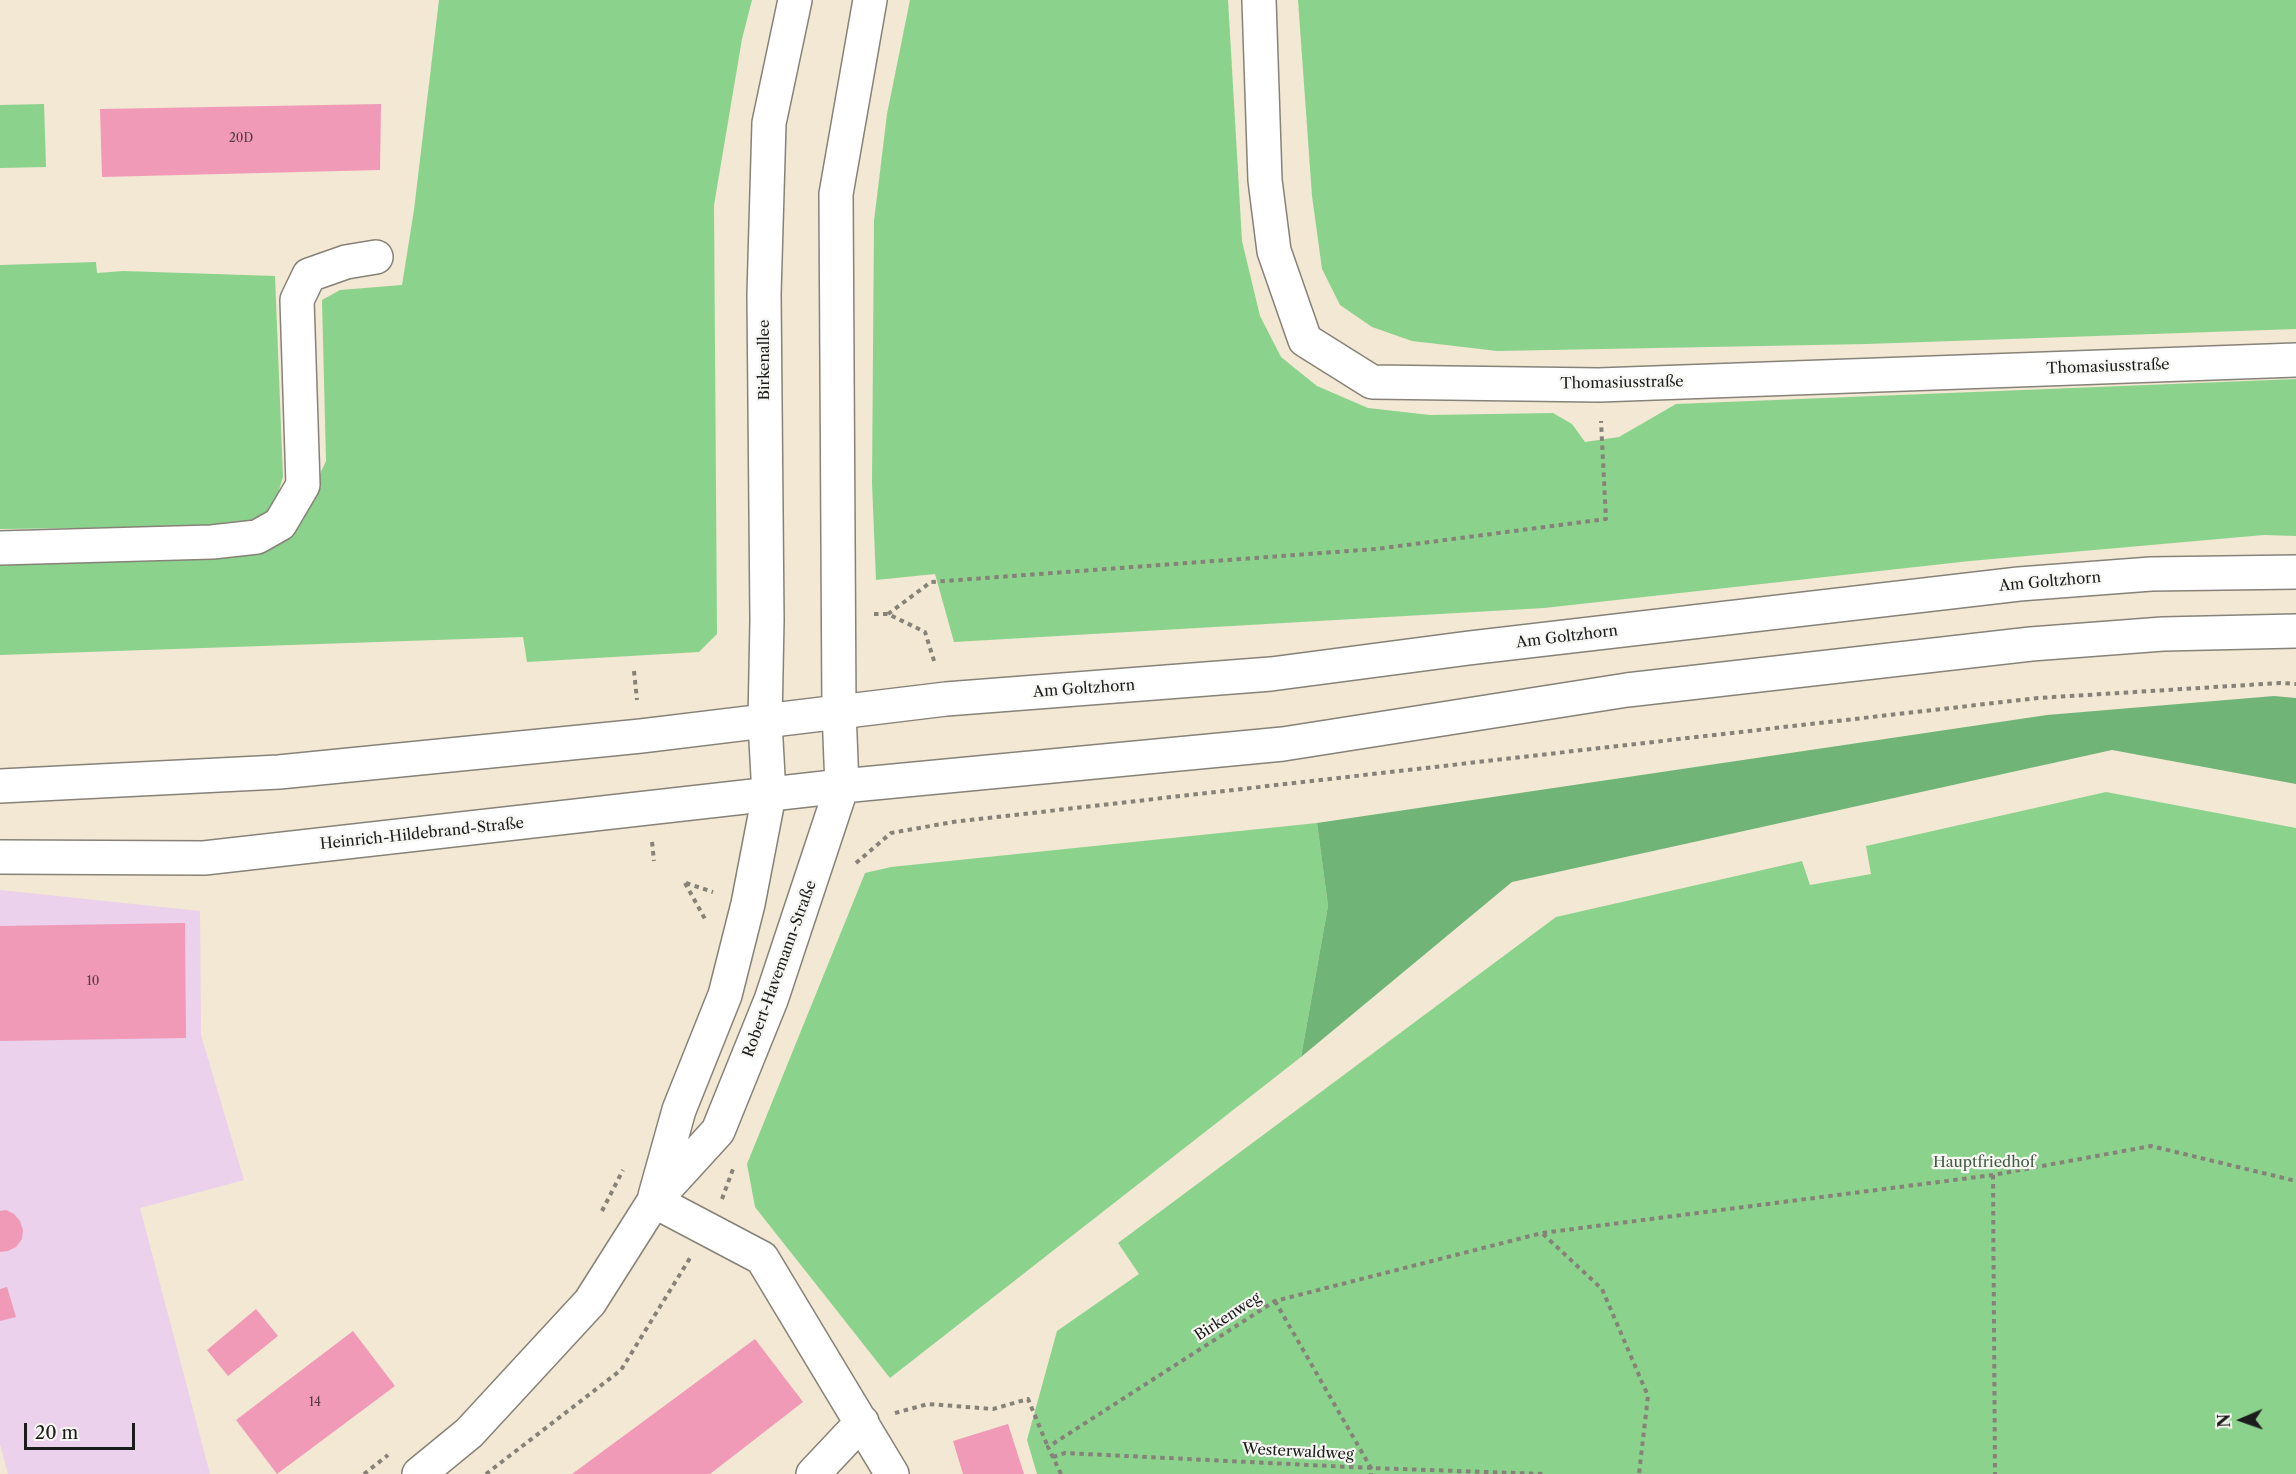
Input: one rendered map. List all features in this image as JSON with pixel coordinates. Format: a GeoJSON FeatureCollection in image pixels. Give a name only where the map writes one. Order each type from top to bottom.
{"type":"FeatureCollection","features":[{"type":"Feature","properties":{"kind":"main road","name":"Birkenallee"},"geometry":{"type":"LineString","coordinates":[[765,722],[767,620],[764,294],[769,123],[795,0]]}},
{"type":"Feature","properties":{"kind":"main road"},"geometry":{"type":"LineString","coordinates":[[0,786],[279,772],[641,736],[839,711],[836,194],[870,0]]}},
{"type":"Feature","properties":{"kind":"main road","name":"Thomasiusstraße"},"geometry":{"type":"LineString","coordinates":[[1259,0],[1265,180],[1274,251],[1305,340],[1372,382],[1599,385],[2296,360]]}},
{"type":"Feature","properties":{"kind":"main road"},"geometry":{"type":"LineString","coordinates":[[0,548],[212,542],[257,537],[280,524],[303,485],[297,300],[309,275],[346,262],[376,257]]}},
{"type":"Feature","properties":{"kind":"main road","name":"Am Goltzhorn"},"geometry":{"type":"LineString","coordinates":[[839,711],[946,699],[1271,674],[1469,648],[2019,584],[2151,574],[2296,572]]}},
{"type":"Feature","properties":{"kind":"main road"},"geometry":{"type":"LineString","coordinates":[[842,786],[1283,744],[1627,690],[2031,644],[2163,634],[2296,631]]}},
{"type":"Feature","properties":{"kind":"main road","name":"Robert-Havemann-Straße"},"geometry":{"type":"LineString","coordinates":[[419,1474],[469,1433],[590,1302],[654,1201],[718,1131],[771,1000],[842,786],[839,711]]}},
{"type":"Feature","properties":{"kind":"main road","name":"Robert-Havemann-Straße"},"geometry":{"type":"LineString","coordinates":[[654,1201],[678,1110],[725,995],[748,904],[769,795],[765,722]]}},
{"type":"Feature","properties":{"kind":"main road","name":"Heinrich-Hildebrand-Straße"},"geometry":{"type":"LineString","coordinates":[[0,857],[204,858],[842,786]]}},
{"type":"Feature","properties":{"kind":"main road"},"geometry":{"type":"LineString","coordinates":[[654,1201],[762,1258],[892,1474]]}},
{"type":"Feature","properties":{"kind":"main road"},"geometry":{"type":"LineString","coordinates":[[813,1474],[862,1422]]}},
{"type":"Feature","properties":{"kind":"path"},"geometry":{"type":"LineString","coordinates":[[888,614],[931,582],[1376,549],[1606,519],[1599,385]]}},
{"type":"Feature","properties":{"kind":"path"},"geometry":{"type":"LineString","coordinates":[[853,866],[891,833],[953,822],[2038,698],[2280,683],[2296,684]]}},
{"type":"Feature","properties":{"kind":"path"},"geometry":{"type":"LineString","coordinates":[[686,883],[705,916],[705,926]]}},
{"type":"Feature","properties":{"kind":"path","name":"Birkenweg"},"geometry":{"type":"LineString","coordinates":[[1048,1447],[1275,1301],[1542,1233],[1993,1175],[2151,1146],[2296,1181]]}},
{"type":"Feature","properties":{"kind":"path"},"geometry":{"type":"LineString","coordinates":[[601,1213],[628,1161]]}},
{"type":"Feature","properties":{"kind":"path"},"geometry":{"type":"LineString","coordinates":[[1993,1175],[1995,1474]]}},
{"type":"Feature","properties":{"kind":"path"},"geometry":{"type":"LineString","coordinates":[[486,1474],[621,1370],[709,1229]]}},
{"type":"Feature","properties":{"kind":"path"},"geometry":{"type":"LineString","coordinates":[[1542,1233],[1602,1289],[1648,1396],[1639,1474]]}},
{"type":"Feature","properties":{"kind":"path"},"geometry":{"type":"LineString","coordinates":[[1275,1301],[1371,1468],[1371,1474]]}},
{"type":"Feature","properties":{"kind":"path"},"geometry":{"type":"LineString","coordinates":[[862,1422],[928,1404],[993,1409],[1028,1400],[1061,1474]]}},
{"type":"Feature","properties":{"kind":"path","name":"Westerwaldweg"},"geometry":{"type":"LineString","coordinates":[[1053,1457],[1065,1453],[1544,1474]]}},
{"type":"Feature","properties":{"kind":"shaded area"},"geometry":{"type":"Polygon","coordinates":[[[0,890],[200,911],[201,1035],[244,1180],[140,1208],[210,1474],[8,1474],[0,1444],[0,890]]]}},
{"type":"Feature","properties":{"kind":"green space"},"geometry":{"type":"Polygon","coordinates":[[[439,0],[752,0],[742,39],[714,205],[717,634],[699,652],[527,662],[523,637],[0,655],[0,565],[253,555],[291,536],[326,461],[322,300],[340,290],[402,285],[414,210],[439,0]]]}},
{"type":"Feature","properties":{"kind":"green space"},"geometry":{"type":"Polygon","coordinates":[[[910,0],[1228,0],[1242,241],[1260,316],[1281,357],[1317,386],[1368,408],[1430,415],[1553,413],[1572,424],[1585,442],[1619,437],[1676,404],[2296,379],[2296,536],[2264,535],[1970,561],[1544,608],[954,642],[935,574],[876,580],[872,483],[874,221],[887,114],[910,0]]]}},
{"type":"Feature","properties":{"kind":"green space"},"geometry":{"type":"Polygon","coordinates":[[[1298,0],[2296,0],[2296,329],[1867,344],[1497,351],[1412,341],[1372,327],[1340,305],[1322,269],[1312,196],[1298,0]]]}},
{"type":"Feature","properties":{"kind":"green space"},"geometry":{"type":"Polygon","coordinates":[[[44,104],[46,167],[0,168],[0,105],[44,104]]]}},
{"type":"Feature","properties":{"kind":"green space"},"geometry":{"type":"Polygon","coordinates":[[[96,262],[97,273],[123,271],[275,276],[283,477],[274,506],[246,526],[0,529],[0,265],[96,262]]]}},
{"type":"Feature","properties":{"kind":"green space"},"geometry":{"type":"Polygon","coordinates":[[[2274,696],[2296,698],[2296,784],[2112,750],[1512,882],[1301,1057],[1328,906],[1317,823],[2047,715],[2274,696]]]}},
{"type":"Feature","properties":{"kind":"green space","name":"Hauptfriedhof"},"geometry":{"type":"Polygon","coordinates":[[[2106,792],[2296,828],[2296,1474],[1037,1474],[1027,1440],[1057,1331],[1139,1274],[1118,1243],[1556,917],[1802,861],[1810,885],[1871,874],[1866,846],[2106,792]]]}},
{"type":"Feature","properties":{"kind":"green space"},"geometry":{"type":"Polygon","coordinates":[[[1317,823],[1328,906],[1301,1057],[890,1378],[755,1207],[747,1164],[865,873],[891,867],[1317,823]]]}},
{"type":"Feature","properties":{"kind":"building"},"geometry":{"type":"Polygon","coordinates":[[[381,104],[380,170],[102,177],[100,109],[381,104]]]}},
{"type":"Feature","properties":{"kind":"building"},"geometry":{"type":"Polygon","coordinates":[[[185,923],[186,1038],[0,1041],[0,926],[185,923]]]}},
{"type":"Feature","properties":{"kind":"building"},"geometry":{"type":"Polygon","coordinates":[[[6,1210],[20,1221],[23,1230],[22,1239],[16,1247],[0,1252],[0,1211],[6,1210]]]}},
{"type":"Feature","properties":{"kind":"building"},"geometry":{"type":"Polygon","coordinates":[[[7,1287],[16,1317],[0,1321],[0,1289],[7,1287]]]}},
{"type":"Feature","properties":{"kind":"building"},"geometry":{"type":"Polygon","coordinates":[[[256,1309],[278,1336],[228,1376],[207,1350],[256,1309]]]}},
{"type":"Feature","properties":{"kind":"building"},"geometry":{"type":"Polygon","coordinates":[[[353,1331],[395,1386],[277,1474],[236,1420],[353,1331]]]}},
{"type":"Feature","properties":{"kind":"building"},"geometry":{"type":"Polygon","coordinates":[[[755,1339],[803,1402],[710,1474],[572,1474],[755,1339]]]}},
{"type":"Feature","properties":{"kind":"building"},"geometry":{"type":"Polygon","coordinates":[[[1008,1424],[1024,1474],[963,1474],[953,1441],[1008,1424]]]}}]}
